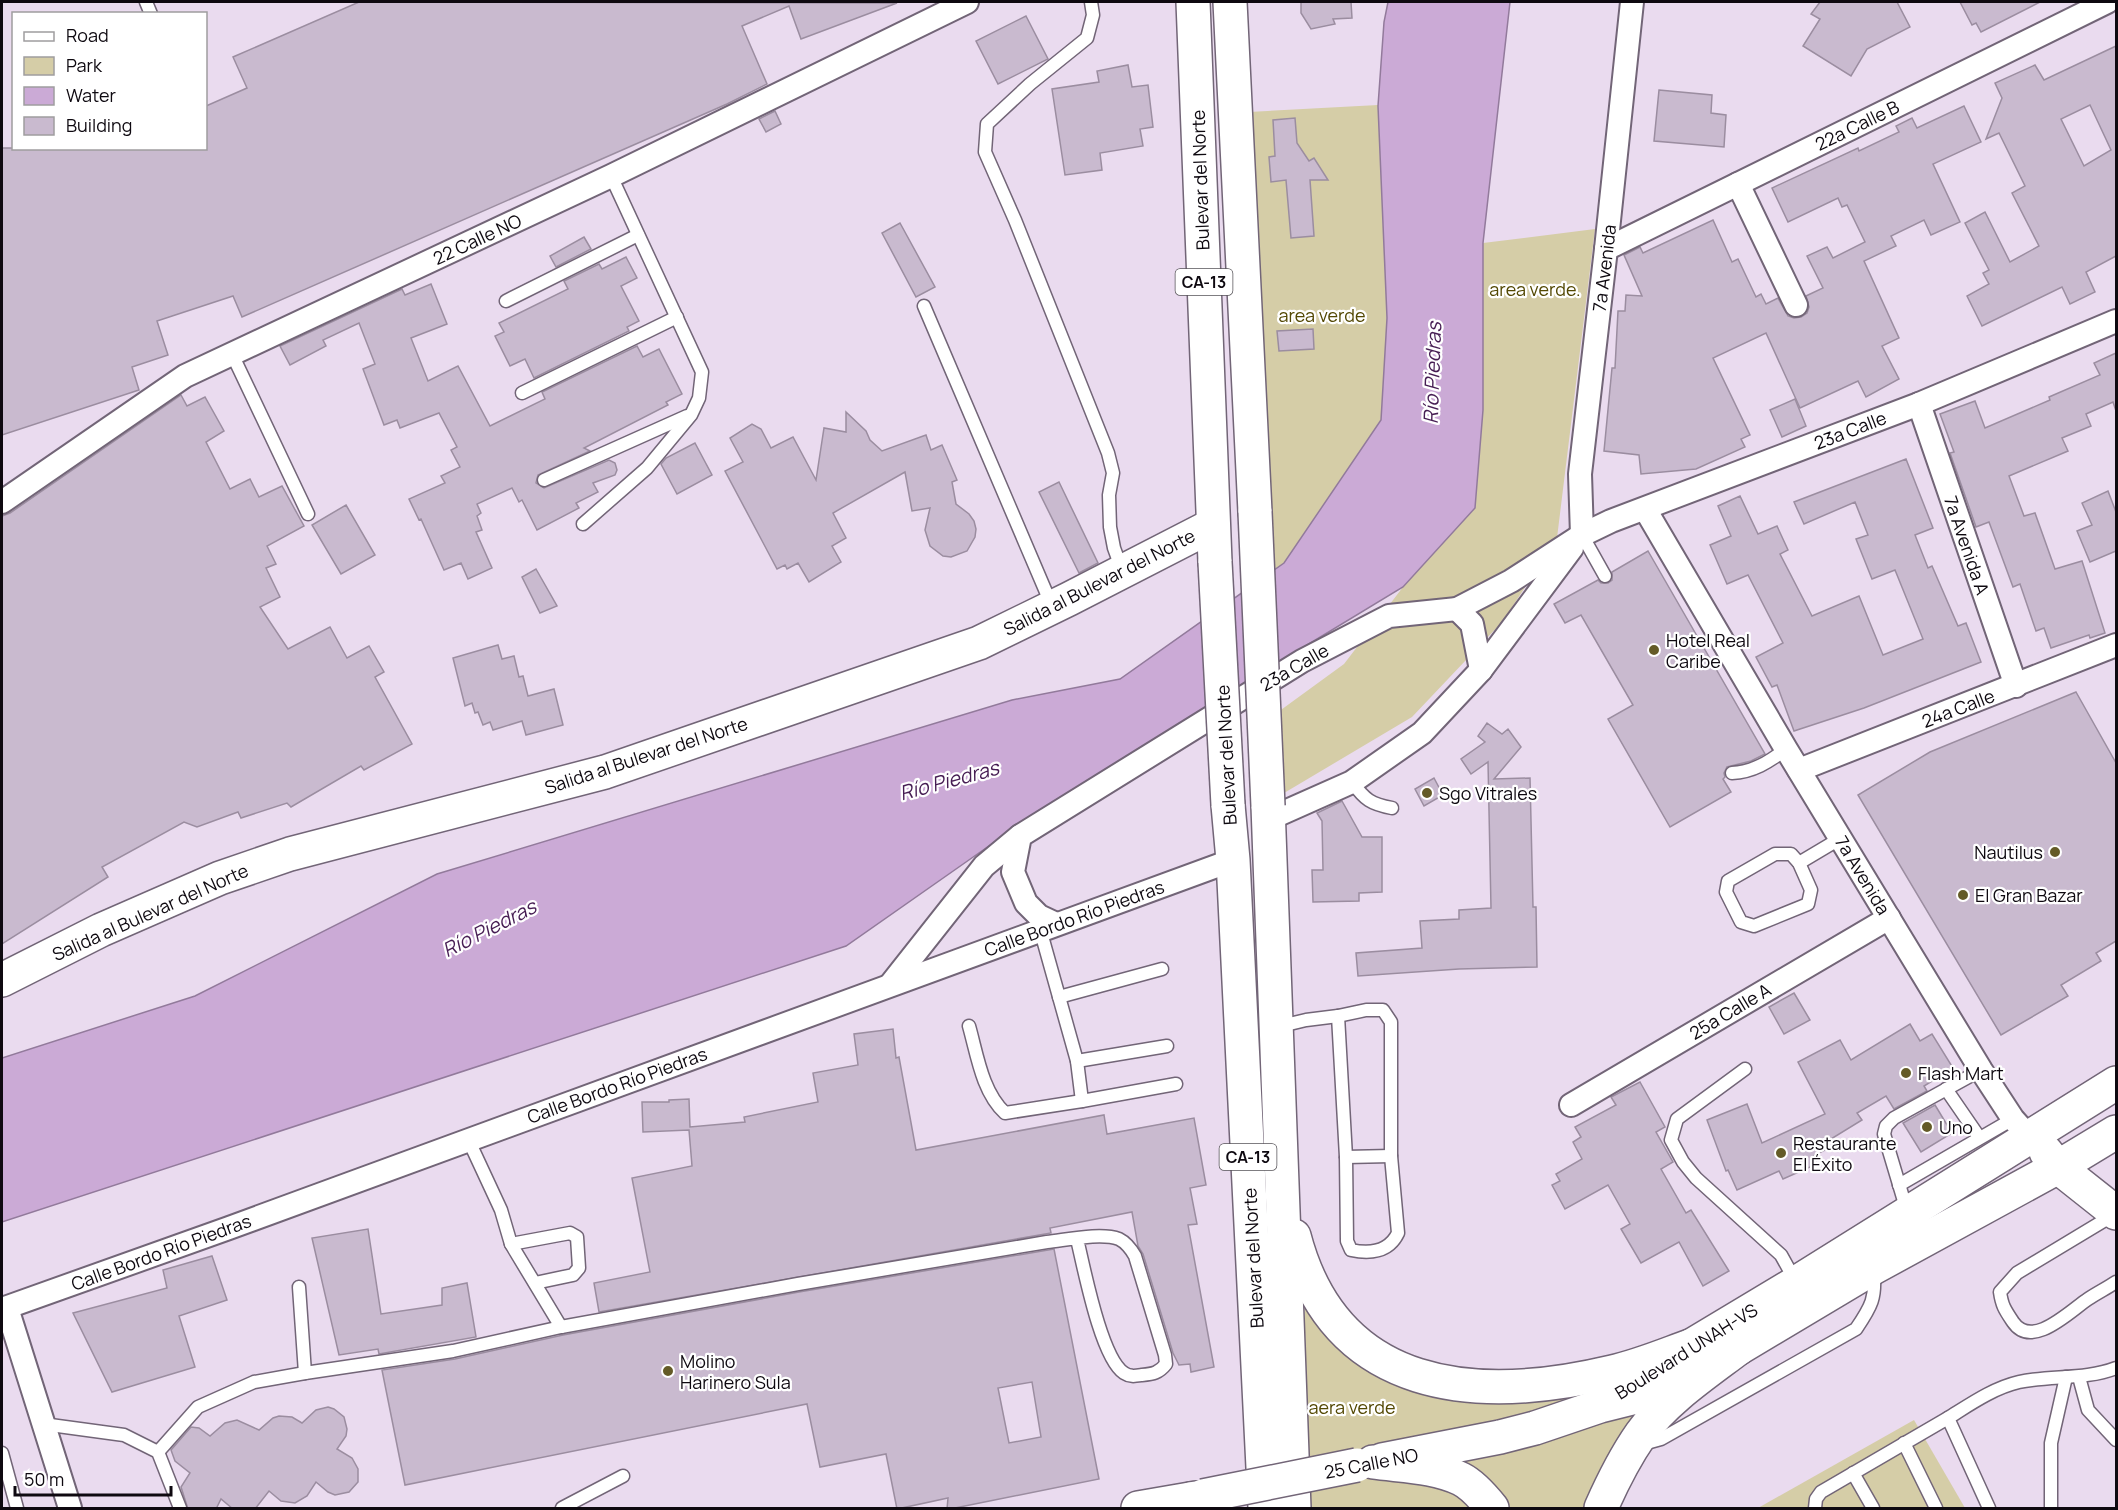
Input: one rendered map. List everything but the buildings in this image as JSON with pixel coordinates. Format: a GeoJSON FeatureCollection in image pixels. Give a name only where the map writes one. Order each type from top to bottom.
{"type":"FeatureCollection","features":[{"type":"Feature","properties":{"kind":"main road","name":"Bulevar del Norte"},"geometry":{"type":"LineString","coordinates":[[1193,2],[1213,525],[1233,860],[1265,1509]]}},
{"type":"Feature","properties":{"kind":"main road","name":"Bulevar del Norte"},"geometry":{"type":"LineString","coordinates":[[1230,2],[1268,813],[1294,1509]]}},
{"type":"Feature","properties":{"kind":"main road","name":"Salida al Bulevar del Norte"},"geometry":{"type":"LineString","coordinates":[[2,980],[101,930],[220,878],[290,854],[605,772],[979,643],[1213,525]]}},
{"type":"Feature","properties":{"kind":"main road","name":"Boulevard UNAH-VS"},"geometry":{"type":"LineString","coordinates":[[1600,1406],[1628,1384],[1796,1283],[1903,1198],[2021,1128],[2116,1083]]}},
{"type":"Feature","properties":{"kind":"main road","name":"7a Avenida"},"geometry":{"type":"LineString","coordinates":[[2021,1128],[2058,1167],[2116,1213]]}},
{"type":"Feature","properties":{"kind":"main road","name":"Boulevard UNAH-VS"},"geometry":{"type":"LineString","coordinates":[[1600,1406],[1636,1397],[1739,1348],[1872,1268],[2058,1167],[2116,1132]]}},
{"type":"Feature","properties":{"kind":"main road"},"geometry":{"type":"LineString","coordinates":[[1282,1189],[1302,1264],[1319,1299],[1338,1326],[1391,1366],[1426,1379],[1482,1388],[1532,1386],[1615,1372],[1690,1346]]}},
{"type":"Feature","properties":{"kind":"main road"},"geometry":{"type":"LineString","coordinates":[[1601,1509],[1612,1483],[1641,1433],[1681,1392],[1739,1348]]}},
{"type":"Feature","properties":{"kind":"main road","name":"25 Calle NO"},"geometry":{"type":"LineString","coordinates":[[1138,1509],[1188,1501],[1500,1437],[1600,1406]]}},
{"type":"Feature","properties":{"kind":"main road"},"geometry":{"type":"LineString","coordinates":[[1365,1464],[1431,1470],[1462,1480],[1482,1496],[1492,1509]]}},
{"type":"Feature","properties":{"kind":"street","name":"22 Calle NO"},"geometry":{"type":"LineString","coordinates":[[2,502],[185,376],[611,176],[967,2]]}},
{"type":"Feature","properties":{"kind":"street","name":"7a Avenida"},"geometry":{"type":"LineString","coordinates":[[1582,535],[1580,474],[1632,2]]}},
{"type":"Feature","properties":{"kind":"street","name":"22a Calle B"},"geometry":{"type":"LineString","coordinates":[[1606,249],[2107,2]]}},
{"type":"Feature","properties":{"kind":"street"},"geometry":{"type":"LineString","coordinates":[[1738,184],[1796,305]]}},
{"type":"Feature","properties":{"kind":"street","name":"23a Calle"},"geometry":{"type":"LineString","coordinates":[[890,985],[984,866],[1020,836],[1302,661],[1389,616],[1457,609],[1511,581],[1582,535],[1611,521],[1919,404],[2116,321]]}},
{"type":"Feature","properties":{"kind":"street","name":"7a Avenida A"},"geometry":{"type":"LineString","coordinates":[[1919,404],[2016,686]]}},
{"type":"Feature","properties":{"kind":"street","name":"7a Avenida"},"geometry":{"type":"LineString","coordinates":[[1646,509],[1786,749],[1981,1070],[2021,1128]]}},
{"type":"Feature","properties":{"kind":"street","name":"23a Calle"},"geometry":{"type":"LineString","coordinates":[[1268,813],[1352,782],[1422,733],[1481,670],[1582,535]]}},
{"type":"Feature","properties":{"kind":"street"},"geometry":{"type":"LineString","coordinates":[[1457,609],[1472,624],[1481,670]]}},
{"type":"Feature","properties":{"kind":"street","name":"24a Calle"},"geometry":{"type":"LineString","coordinates":[[1799,770],[2116,645]]}},
{"type":"Feature","properties":{"kind":"street"},"geometry":{"type":"LineString","coordinates":[[1020,836],[1013,872],[1026,903],[1048,927]]}},
{"type":"Feature","properties":{"kind":"street","name":"Calle Bordo Río Piedras"},"geometry":{"type":"LineString","coordinates":[[4,1308],[229,1228],[1233,860]]}},
{"type":"Feature","properties":{"kind":"street","name":"25a Calle A"},"geometry":{"type":"LineString","coordinates":[[1571,1105],[1889,918]]}},
{"type":"Feature","properties":{"kind":"street"},"geometry":{"type":"LineString","coordinates":[[4,1308],[70,1509]]}},
{"type":"Feature","properties":{"kind":"lane"},"geometry":{"type":"LineString","coordinates":[[1091,2],[1093,15],[1087,38],[1030,84],[987,124],[985,152],[1108,453],[1113,473],[1108,495],[1110,527],[1114,548],[1123,571]]}},
{"type":"Feature","properties":{"kind":"lane"},"geometry":{"type":"LineString","coordinates":[[583,524],[647,468],[691,414],[699,398],[702,372],[611,176]]}},
{"type":"Feature","properties":{"kind":"lane"},"geometry":{"type":"LineString","coordinates":[[506,302],[638,235]]}},
{"type":"Feature","properties":{"kind":"lane"},"geometry":{"type":"LineString","coordinates":[[924,306],[1053,607]]}},
{"type":"Feature","properties":{"kind":"lane"},"geometry":{"type":"LineString","coordinates":[[522,393],[677,317]]}},
{"type":"Feature","properties":{"kind":"lane"},"geometry":{"type":"LineString","coordinates":[[232,354],[308,514]]}},
{"type":"Feature","properties":{"kind":"lane"},"geometry":{"type":"LineString","coordinates":[[544,480],[691,414]]}},
{"type":"Feature","properties":{"kind":"lane"},"geometry":{"type":"LineString","coordinates":[[1582,535],[1605,576]]}},
{"type":"Feature","properties":{"kind":"lane"},"geometry":{"type":"LineString","coordinates":[[1732,773],[1743,773],[1755,769],[1786,749]]}},
{"type":"Feature","properties":{"kind":"lane"},"geometry":{"type":"LineString","coordinates":[[1352,782],[1367,800],[1392,808]]}},
{"type":"Feature","properties":{"kind":"lane"},"geometry":{"type":"LineString","coordinates":[[1799,863],[1840,838]]}},
{"type":"Feature","properties":{"kind":"lane"},"geometry":{"type":"LineString","coordinates":[[1775,854],[1791,854],[1799,863],[1811,890],[1808,904],[1754,926],[1741,922],[1726,892],[1728,881],[1775,854]]}},
{"type":"Feature","properties":{"kind":"lane"},"geometry":{"type":"LineString","coordinates":[[1048,927],[1059,997],[1077,1061],[1082,1101]]}},
{"type":"Feature","properties":{"kind":"lane"},"geometry":{"type":"LineString","coordinates":[[1059,997],[1162,969]]}},
{"type":"Feature","properties":{"kind":"lane"},"geometry":{"type":"LineString","coordinates":[[1276,1027],[1366,1010],[1383,1010],[1391,1022],[1391,1156],[1398,1233],[1394,1243],[1385,1249],[1351,1250],[1347,1241],[1346,1157],[1338,1016]]}},
{"type":"Feature","properties":{"kind":"lane"},"geometry":{"type":"LineString","coordinates":[[969,1026],[986,1083],[995,1104],[1005,1113],[1176,1084]]}},
{"type":"Feature","properties":{"kind":"lane"},"geometry":{"type":"LineString","coordinates":[[1077,1061],[1167,1046]]}},
{"type":"Feature","properties":{"kind":"lane"},"geometry":{"type":"LineString","coordinates":[[1745,1069],[1677,1119],[1671,1140],[1683,1162],[1696,1178],[1780,1255],[1796,1283]]}},
{"type":"Feature","properties":{"kind":"lane"},"geometry":{"type":"LineString","coordinates":[[1981,1070],[1894,1118],[1886,1126],[1884,1134],[1903,1198],[1979,1137],[2021,1128]]}},
{"type":"Feature","properties":{"kind":"lane"},"geometry":{"type":"LineString","coordinates":[[1946,1089],[1979,1137]]}},
{"type":"Feature","properties":{"kind":"lane"},"geometry":{"type":"LineString","coordinates":[[468,1139],[501,1210],[511,1244],[561,1327]]}},
{"type":"Feature","properties":{"kind":"lane"},"geometry":{"type":"LineString","coordinates":[[1346,1157],[1391,1156]]}},
{"type":"Feature","properties":{"kind":"lane"},"geometry":{"type":"LineString","coordinates":[[2116,1213],[2017,1273],[2000,1292],[2002,1306],[2016,1327],[2029,1333],[2046,1328],[2116,1282]]}},
{"type":"Feature","properties":{"kind":"lane"},"geometry":{"type":"LineString","coordinates":[[511,1244],[570,1233],[577,1237],[579,1268],[577,1272],[573,1275],[535,1283]]}},
{"type":"Feature","properties":{"kind":"lane"},"geometry":{"type":"LineString","coordinates":[[158,1452],[198,1407],[254,1382],[304,1372],[453,1351],[561,1327],[832,1278],[1077,1239],[1111,1237],[1129,1246],[1141,1272],[1165,1355],[1166,1364],[1161,1370],[1154,1374],[1132,1377],[1114,1363],[1101,1329],[1077,1239]]}},
{"type":"Feature","properties":{"kind":"lane"},"geometry":{"type":"LineString","coordinates":[[1633,1447],[1661,1439],[1856,1329],[1870,1309],[1876,1288],[1872,1268]]}},
{"type":"Feature","properties":{"kind":"lane"},"geometry":{"type":"LineString","coordinates":[[299,1287],[304,1372]]}},
{"type":"Feature","properties":{"kind":"lane"},"geometry":{"type":"LineString","coordinates":[[1815,1509],[1816,1499],[1821,1492],[1982,1397],[2018,1382],[2079,1377],[2116,1368]]}},
{"type":"Feature","properties":{"kind":"lane"},"geometry":{"type":"LineString","coordinates":[[2051,1509],[2051,1443],[2066,1377]]}},
{"type":"Feature","properties":{"kind":"lane"},"geometry":{"type":"LineString","coordinates":[[2079,1377],[2088,1410],[2116,1440]]}},
{"type":"Feature","properties":{"kind":"lane"},"geometry":{"type":"LineString","coordinates":[[1948,1418],[1989,1509]]}},
{"type":"Feature","properties":{"kind":"lane"},"geometry":{"type":"LineString","coordinates":[[43,1424],[124,1435],[158,1452],[180,1509]]}},
{"type":"Feature","properties":{"kind":"lane"},"geometry":{"type":"LineString","coordinates":[[1904,1443],[1936,1509]]}},
{"type":"Feature","properties":{"kind":"lane"},"geometry":{"type":"LineString","coordinates":[[2,1453],[17,1509]]}},
{"type":"Feature","properties":{"kind":"lane"},"geometry":{"type":"LineString","coordinates":[[1853,1473],[1873,1509]]}},
{"type":"Feature","properties":{"kind":"lane"},"geometry":{"type":"LineString","coordinates":[[562,1509],[623,1476]]}},
{"type":"Feature","properties":{"kind":"green space","name":"area verde"},"geometry":{"type":"Polygon","coordinates":[[[1378,105],[1387,318],[1381,420],[1284,563],[1265,576],[1249,112],[1378,105]]]}},
{"type":"Feature","properties":{"kind":"green space","name":"area verde."},"geometry":{"type":"Polygon","coordinates":[[[1595,229],[1557,538],[1503,621],[1412,717],[1274,799],[1274,715],[1344,664],[1403,587],[1475,508],[1483,410],[1483,243],[1595,229]]]}},
{"type":"Feature","properties":{"kind":"green space","name":"aera verde"},"geometry":{"type":"Polygon","coordinates":[[[1304,1290],[1373,1369],[1603,1385],[1571,1399],[1507,1420],[1308,1460],[1304,1290]]]}},
{"type":"Feature","properties":{"kind":"green space"},"geometry":{"type":"Polygon","coordinates":[[[1650,1409],[1589,1508],[1503,1508],[1440,1462],[1650,1409]]]}},
{"type":"Feature","properties":{"kind":"green space"},"geometry":{"type":"Polygon","coordinates":[[[1914,1420],[1965,1508],[1758,1508],[1914,1420]]]}},
{"type":"Feature","properties":{"kind":"green space"},"geometry":{"type":"Polygon","coordinates":[[[1393,1473],[1430,1478],[1480,1508],[1309,1508],[1309,1489],[1393,1473]]]}},
{"type":"Feature","properties":{"kind":"water","name":"Río Piedras"},"geometry":{"type":"Polygon","coordinates":[[[1388,2],[1510,2],[1483,243],[1483,410],[1475,508],[1403,587],[996,841],[846,946],[2,1222],[2,1058],[195,996],[437,874],[1012,700],[1120,679],[1284,563],[1381,420],[1387,318],[1378,106],[1384,22],[1388,2]]]}},
{"type":"Feature","properties":{"kind":"place","name":"Hotel Real Caribe"},"geometry":{"type":"Point","coordinates":[1654,650]}},
{"type":"Feature","properties":{"kind":"place","name":"Sgo Vitrales"},"geometry":{"type":"Point","coordinates":[1427,793]}},
{"type":"Feature","properties":{"kind":"place","name":"Nautilus"},"geometry":{"type":"Point","coordinates":[2055,852]}},
{"type":"Feature","properties":{"kind":"place","name":"El Gran Bazar"},"geometry":{"type":"Point","coordinates":[1963,895]}},
{"type":"Feature","properties":{"kind":"place","name":"Flash Mart"},"geometry":{"type":"Point","coordinates":[1906,1073]}},
{"type":"Feature","properties":{"kind":"place","name":"Uno"},"geometry":{"type":"Point","coordinates":[1927,1127]}},
{"type":"Feature","properties":{"kind":"place","name":"Restaurante El Éxito"},"geometry":{"type":"Point","coordinates":[1781,1153]}},
{"type":"Feature","properties":{"kind":"place","name":"Molino Harinero Sula"},"geometry":{"type":"Point","coordinates":[668,1371]}}]}
